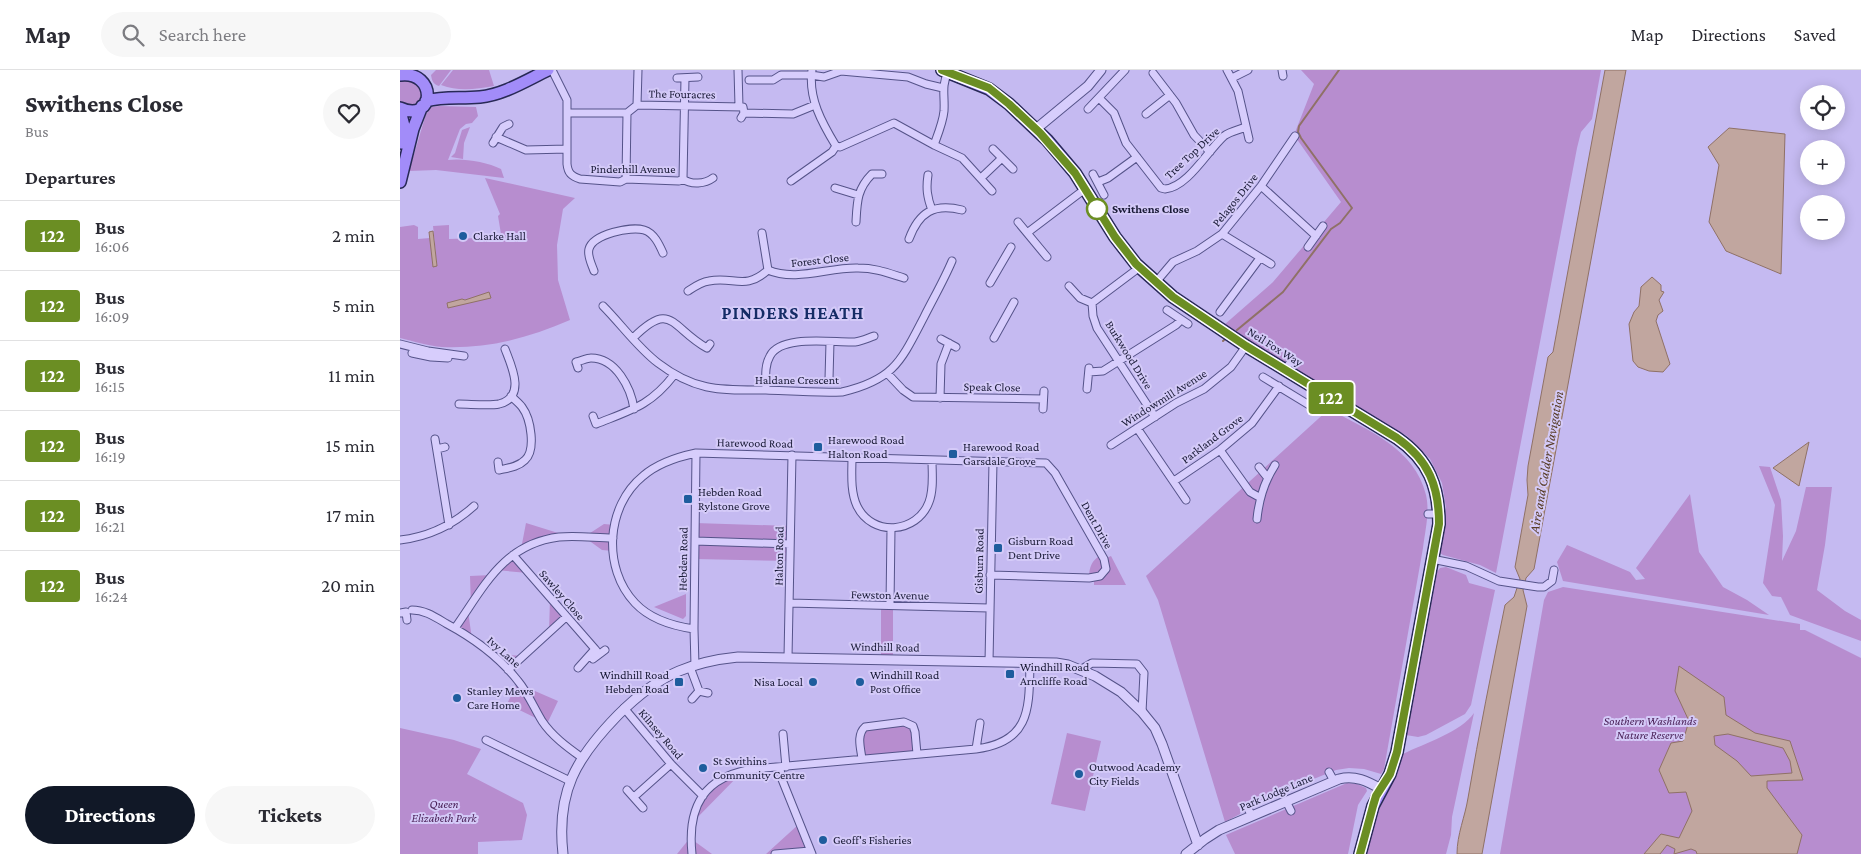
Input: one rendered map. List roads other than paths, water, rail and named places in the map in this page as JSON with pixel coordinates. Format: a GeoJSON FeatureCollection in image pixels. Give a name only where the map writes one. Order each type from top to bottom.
{"type":"FeatureCollection","features":[{"type":"Feature","properties":{"kind":"main road"},"geometry":{"type":"LineString","coordinates":[[400,149],[405,132],[400,110],[412,111],[424,104],[448,97],[482,97],[548,70]]}},
{"type":"Feature","properties":{"kind":"main road","name":"Neil Fox Way"},"geometry":{"type":"LineString","coordinates":[[945,71],[989,88],[1038,131],[1075,173],[1115,237],[1140,267],[1156,282],[1183,304],[1246,346],[1289,365],[1397,438],[1410,447],[1426,466],[1434,483],[1433,514],[1439,524],[1397,752],[1390,774],[1381,789],[1370,815],[1360,854]]}},
{"type":"Feature","properties":{"kind":"main road"},"geometry":{"type":"LineString","coordinates":[[404,72],[418,75],[427,85],[448,97]]}},
{"type":"Feature","properties":{"kind":"main road"},"geometry":{"type":"LineString","coordinates":[[400,182],[413,129],[428,96],[427,85]]}},
{"type":"Feature","properties":{"kind":"street","name":"Pinderhill Avenue"},"geometry":{"type":"LineString","coordinates":[[552,70],[566,96],[568,113],[568,172],[574,178],[620,182],[626,179],[679,181],[683,179],[689,183],[705,182],[713,178]]}},
{"type":"Feature","properties":{"kind":"street"},"geometry":{"type":"LineString","coordinates":[[637,105],[638,70]]}},
{"type":"Feature","properties":{"kind":"street"},"geometry":{"type":"LineString","coordinates":[[738,70],[739,106],[743,106],[742,116],[793,114],[815,105]]}},
{"type":"Feature","properties":{"kind":"street"},"geometry":{"type":"LineString","coordinates":[[1038,131],[1088,86],[1101,70]]}},
{"type":"Feature","properties":{"kind":"street"},"geometry":{"type":"LineString","coordinates":[[1088,109],[1125,70]]}},
{"type":"Feature","properties":{"kind":"street"},"geometry":{"type":"LineString","coordinates":[[1227,70],[1238,91],[1249,139]]}},
{"type":"Feature","properties":{"kind":"street"},"geometry":{"type":"LineString","coordinates":[[1232,78],[1248,70]]}},
{"type":"Feature","properties":{"kind":"street"},"geometry":{"type":"LineString","coordinates":[[749,80],[773,80],[781,72],[812,72],[824,77],[841,71],[908,77],[943,88]]}},
{"type":"Feature","properties":{"kind":"street"},"geometry":{"type":"LineString","coordinates":[[934,144],[944,109],[943,88],[945,71]]}},
{"type":"Feature","properties":{"kind":"street"},"geometry":{"type":"LineString","coordinates":[[812,72],[811,89],[815,105],[836,146]]}},
{"type":"Feature","properties":{"kind":"street"},"geometry":{"type":"LineString","coordinates":[[1154,73],[1170,95],[1194,135],[1210,152]]}},
{"type":"Feature","properties":{"kind":"street"},"geometry":{"type":"LineString","coordinates":[[677,78],[698,78]]}},
{"type":"Feature","properties":{"kind":"street"},"geometry":{"type":"LineString","coordinates":[[683,179],[685,78]]}},
{"type":"Feature","properties":{"kind":"street"},"geometry":{"type":"LineString","coordinates":[[1146,114],[1170,95]]}},
{"type":"Feature","properties":{"kind":"street"},"geometry":{"type":"LineString","coordinates":[[1098,182],[1108,178],[1137,157],[1126,143],[1114,113],[1100,98]]}},
{"type":"Feature","properties":{"kind":"street","name":"The Fouracres"},"geometry":{"type":"LineString","coordinates":[[627,113],[637,105],[739,106]]}},
{"type":"Feature","properties":{"kind":"street"},"geometry":{"type":"LineString","coordinates":[[568,113],[627,113],[626,179]]}},
{"type":"Feature","properties":{"kind":"street"},"geometry":{"type":"LineString","coordinates":[[510,124],[503,127],[494,140],[526,150],[567,149]]}},
{"type":"Feature","properties":{"kind":"street"},"geometry":{"type":"LineString","coordinates":[[836,146],[840,147],[894,124],[962,158],[992,191]]}},
{"type":"Feature","properties":{"kind":"street","name":"Tree Top Drive"},"geometry":{"type":"LineString","coordinates":[[1137,157],[1161,188],[1165,189],[1176,186],[1223,137],[1246,127]]}},
{"type":"Feature","properties":{"kind":"street","name":"Pelagos Drive"},"geometry":{"type":"LineString","coordinates":[[1156,282],[1174,262],[1197,251],[1222,234],[1261,186],[1295,136]]}},
{"type":"Feature","properties":{"kind":"street"},"geometry":{"type":"LineString","coordinates":[[791,180],[832,152],[836,146]]}},
{"type":"Feature","properties":{"kind":"street"},"geometry":{"type":"LineString","coordinates":[[993,149],[1012,169]]}},
{"type":"Feature","properties":{"kind":"street"},"geometry":{"type":"LineString","coordinates":[[981,178],[1002,158]]}},
{"type":"Feature","properties":{"kind":"street"},"geometry":{"type":"LineString","coordinates":[[802,161],[807,169]]}},
{"type":"Feature","properties":{"kind":"street"},"geometry":{"type":"LineString","coordinates":[[856,222],[858,195],[864,182],[872,171],[882,174]]}},
{"type":"Feature","properties":{"kind":"street"},"geometry":{"type":"LineString","coordinates":[[1093,174],[1104,195]]}},
{"type":"Feature","properties":{"kind":"street"},"geometry":{"type":"LineString","coordinates":[[928,175],[927,199],[932,210]]}},
{"type":"Feature","properties":{"kind":"street"},"geometry":{"type":"LineString","coordinates":[[1261,186],[1316,236]]}},
{"type":"Feature","properties":{"kind":"street"},"geometry":{"type":"LineString","coordinates":[[835,188],[844,188],[858,195]]}},
{"type":"Feature","properties":{"kind":"street"},"geometry":{"type":"LineString","coordinates":[[1027,233],[1085,189]]}},
{"type":"Feature","properties":{"kind":"street"},"geometry":{"type":"LineString","coordinates":[[909,239],[917,221],[925,213],[940,207],[962,210]]}},
{"type":"Feature","properties":{"kind":"street"},"geometry":{"type":"LineString","coordinates":[[1018,222],[1047,257]]}},
{"type":"Feature","properties":{"kind":"street"},"geometry":{"type":"LineString","coordinates":[[1308,247],[1323,226]]}},
{"type":"Feature","properties":{"kind":"street"},"geometry":{"type":"LineString","coordinates":[[594,271],[588,255],[589,248],[594,239],[602,236],[634,228],[645,230],[654,236],[664,253]]}},
{"type":"Feature","properties":{"kind":"street"},"geometry":{"type":"LineString","coordinates":[[688,291],[707,281],[742,283],[759,278],[768,270],[762,233]]}},
{"type":"Feature","properties":{"kind":"street"},"geometry":{"type":"LineString","coordinates":[[1222,234],[1271,264]]}},
{"type":"Feature","properties":{"kind":"street"},"geometry":{"type":"LineString","coordinates":[[990,283],[1011,247]]}},
{"type":"Feature","properties":{"kind":"street"},"geometry":{"type":"LineString","coordinates":[[1220,312],[1260,258]]}},
{"type":"Feature","properties":{"kind":"street","name":"Haldane Crescent"},"geometry":{"type":"LineString","coordinates":[[603,306],[644,351],[674,375],[690,383],[709,389],[731,391],[842,392],[860,388],[887,373],[904,355],[952,261]]}},
{"type":"Feature","properties":{"kind":"street"},"geometry":{"type":"LineString","coordinates":[[1069,286],[1080,298],[1092,303],[1140,267]]}},
{"type":"Feature","properties":{"kind":"street","name":"Forest Close"},"geometry":{"type":"LineString","coordinates":[[768,270],[778,274],[787,274],[859,268],[886,271],[900,279]]}},
{"type":"Feature","properties":{"kind":"street"},"geometry":{"type":"LineString","coordinates":[[994,338],[1014,302]]}},
{"type":"Feature","properties":{"kind":"street","name":"Burkwood Drive"},"geometry":{"type":"LineString","coordinates":[[1092,303],[1093,316],[1097,328],[1155,417]]}},
{"type":"Feature","properties":{"kind":"street"},"geometry":{"type":"LineString","coordinates":[[1087,389],[1089,370],[1101,372],[1176,325],[1184,322],[1167,310]]}},
{"type":"Feature","properties":{"kind":"street"},"geometry":{"type":"LineString","coordinates":[[633,338],[648,322],[660,317],[669,319],[707,348],[710,344]]}},
{"type":"Feature","properties":{"kind":"street"},"geometry":{"type":"LineString","coordinates":[[766,390],[766,364],[776,348],[787,344],[803,342],[857,342],[874,336]]}},
{"type":"Feature","properties":{"kind":"street"},"geometry":{"type":"LineString","coordinates":[[940,398],[941,364],[952,345],[941,339]]}},
{"type":"Feature","properties":{"kind":"street"},"geometry":{"type":"LineString","coordinates":[[829,379],[830,342]]}},
{"type":"Feature","properties":{"kind":"street"},"geometry":{"type":"LineString","coordinates":[[400,344],[428,351],[464,356],[439,358],[400,349]]}},
{"type":"Feature","properties":{"kind":"street","name":"Windowmill Avenue"},"geometry":{"type":"LineString","coordinates":[[1111,444],[1204,389],[1231,367],[1246,346]]}},
{"type":"Feature","properties":{"kind":"street"},"geometry":{"type":"LineString","coordinates":[[459,404],[499,404],[511,396],[516,381],[505,349]]}},
{"type":"Feature","properties":{"kind":"street"},"geometry":{"type":"LineString","coordinates":[[578,368],[576,362],[590,357],[602,359],[614,366],[628,388],[634,409]]}},
{"type":"Feature","properties":{"kind":"street","name":"Speak Close"},"geometry":{"type":"LineString","coordinates":[[887,373],[903,390],[913,396],[1043,399]]}},
{"type":"Feature","properties":{"kind":"street"},"geometry":{"type":"LineString","coordinates":[[593,416],[596,424],[647,403],[658,394],[674,375]]}},
{"type":"Feature","properties":{"kind":"street"},"geometry":{"type":"LineString","coordinates":[[1263,376],[1318,411]]}},
{"type":"Feature","properties":{"kind":"street","name":"Parkland Grove"},"geometry":{"type":"LineString","coordinates":[[1174,481],[1220,450],[1252,423],[1279,386]]}},
{"type":"Feature","properties":{"kind":"street"},"geometry":{"type":"LineString","coordinates":[[1043,409],[1044,391]]}},
{"type":"Feature","properties":{"kind":"street"},"geometry":{"type":"LineString","coordinates":[[498,462],[499,470],[516,466],[527,459],[530,448],[531,428],[527,416],[522,407],[511,396]]}},
{"type":"Feature","properties":{"kind":"street"},"geometry":{"type":"LineString","coordinates":[[1137,428],[1186,500]]}},
{"type":"Feature","properties":{"kind":"street"},"geometry":{"type":"LineString","coordinates":[[435,440],[449,525]]}},
{"type":"Feature","properties":{"kind":"street"},"geometry":{"type":"LineString","coordinates":[[437,449],[445,447]]}},
{"type":"Feature","properties":{"kind":"street"},"geometry":{"type":"LineString","coordinates":[[1220,450],[1250,492],[1260,497]]}},
{"type":"Feature","properties":{"kind":"street","name":"Harewood Road"},"geometry":{"type":"LineString","coordinates":[[694,629],[662,621],[635,604],[625,590],[614,562],[613,538],[617,513],[623,498],[644,475],[658,466],[673,459],[696,454],[792,455],[993,462]]}},
{"type":"Feature","properties":{"kind":"street","name":"Hebden Road"},"geometry":{"type":"LineString","coordinates":[[693,666],[696,454]]}},
{"type":"Feature","properties":{"kind":"street","name":"Halton Road"},"geometry":{"type":"LineString","coordinates":[[788,658],[792,455]]}},
{"type":"Feature","properties":{"kind":"street"},"geometry":{"type":"LineString","coordinates":[[852,457],[853,488],[857,506],[868,520],[891,529],[912,523],[922,514],[930,502],[932,460]]}},
{"type":"Feature","properties":{"kind":"street","name":"Gisburn Road"},"geometry":{"type":"LineString","coordinates":[[989,662],[993,462]]}},
{"type":"Feature","properties":{"kind":"street","name":"Dent Drive"},"geometry":{"type":"LineString","coordinates":[[990,574],[1089,578],[1100,576],[1106,569],[1104,560],[1050,465],[1043,462],[993,462]]}},
{"type":"Feature","properties":{"kind":"street"},"geometry":{"type":"LineString","coordinates":[[1257,519],[1260,497],[1267,477],[1275,465]]}},
{"type":"Feature","properties":{"kind":"street"},"geometry":{"type":"LineString","coordinates":[[1259,467],[1267,477]]}},
{"type":"Feature","properties":{"kind":"street"},"geometry":{"type":"LineString","coordinates":[[400,540],[432,532],[449,525],[474,506]]}},
{"type":"Feature","properties":{"kind":"street"},"geometry":{"type":"LineString","coordinates":[[890,606],[891,529]]}},
{"type":"Feature","properties":{"kind":"street"},"geometry":{"type":"LineString","coordinates":[[455,628],[495,570],[513,555],[533,544],[559,537],[613,538]]}},
{"type":"Feature","properties":{"kind":"street"},"geometry":{"type":"LineString","coordinates":[[695,541],[790,544]]}},
{"type":"Feature","properties":{"kind":"street","name":"Sawley Close"},"geometry":{"type":"LineString","coordinates":[[513,555],[598,653],[578,668]]}},
{"type":"Feature","properties":{"kind":"street"},"geometry":{"type":"LineString","coordinates":[[1432,559],[1466,566],[1500,581],[1533,587],[1544,587],[1549,584],[1554,570]]}},
{"type":"Feature","properties":{"kind":"street","name":"Fewston Avenue"},"geometry":{"type":"LineString","coordinates":[[789,603],[989,608]]}},
{"type":"Feature","properties":{"kind":"street","name":"Ivy Lane"},"geometry":{"type":"LineString","coordinates":[[412,610],[422,610],[455,628],[472,639],[508,670],[521,685],[542,721],[551,732],[581,758]]}},
{"type":"Feature","properties":{"kind":"street"},"geometry":{"type":"LineString","coordinates":[[400,613],[406,612],[407,620]]}},
{"type":"Feature","properties":{"kind":"street"},"geometry":{"type":"LineString","coordinates":[[508,670],[566,617]]}},
{"type":"Feature","properties":{"kind":"street","name":"Windhill Road"},"geometry":{"type":"LineString","coordinates":[[563,854],[561,827],[565,797],[581,758],[601,732],[633,699],[659,681],[693,666],[719,659],[738,657],[1056,663],[1096,676],[1121,692],[1142,712],[1155,728],[1198,845]]}},
{"type":"Feature","properties":{"kind":"street"},"geometry":{"type":"LineString","coordinates":[[692,854],[690,838],[693,814],[702,796],[719,780],[732,773],[990,748],[1000,744],[1020,727],[1029,704],[1030,663]]}},
{"type":"Feature","properties":{"kind":"street"},"geometry":{"type":"LineString","coordinates":[[1080,670],[1092,663],[1137,664],[1144,673],[1142,712]]}},
{"type":"Feature","properties":{"kind":"street"},"geometry":{"type":"LineString","coordinates":[[693,666],[699,691]]}},
{"type":"Feature","properties":{"kind":"street"},"geometry":{"type":"LineString","coordinates":[[699,691],[708,693]]}},
{"type":"Feature","properties":{"kind":"street"},"geometry":{"type":"LineString","coordinates":[[692,699],[699,691]]}},
{"type":"Feature","properties":{"kind":"street","name":"Kilnsey Road"},"geometry":{"type":"LineString","coordinates":[[624,708],[671,764],[702,796]]}},
{"type":"Feature","properties":{"kind":"street"},"geometry":{"type":"LineString","coordinates":[[862,759],[860,736],[864,727],[904,722],[913,726],[918,754]]}},
{"type":"Feature","properties":{"kind":"street"},"geometry":{"type":"LineString","coordinates":[[976,749],[980,723]]}},
{"type":"Feature","properties":{"kind":"street"},"geometry":{"type":"LineString","coordinates":[[775,854],[811,852],[781,777],[783,767],[783,734]]}},
{"type":"Feature","properties":{"kind":"street"},"geometry":{"type":"LineString","coordinates":[[486,740],[570,781]]}},
{"type":"Feature","properties":{"kind":"street"},"geometry":{"type":"LineString","coordinates":[[634,797],[671,764]]}},
{"type":"Feature","properties":{"kind":"street"},"geometry":{"type":"LineString","coordinates":[[1329,772],[1334,781]]}},
{"type":"Feature","properties":{"kind":"street","name":"Park Lodge Lane"},"geometry":{"type":"LineString","coordinates":[[1186,854],[1210,835],[1334,781],[1344,778],[1356,778],[1381,789]]}},
{"type":"Feature","properties":{"kind":"street"},"geometry":{"type":"LineString","coordinates":[[627,790],[643,808]]}},
{"type":"Feature","properties":{"kind":"street"},"geometry":{"type":"LineString","coordinates":[[1286,801],[1291,810]]}},
{"type":"Feature","properties":{"kind":"street"},"geometry":{"type":"LineString","coordinates":[[1247,807],[1252,816]]}},
{"type":"Feature","properties":{"kind":"water","name":"Aire and Calder Navigation"},"geometry":{"type":"Polygon","coordinates":[[[1605,70],[1626,70],[1534,569],[1526,578],[1523,590],[1527,606],[1482,854],[1457,854],[1458,839],[1467,805],[1505,605],[1514,597],[1520,579],[1515,567],[1528,495],[1528,466],[1548,357],[1553,352],[1605,70]]]}},
{"type":"Feature","properties":{"kind":"water"},"geometry":{"type":"Polygon","coordinates":[[[1729,128],[1785,134],[1781,274],[1726,251],[1709,222],[1719,165],[1708,147],[1729,128]]]}},
{"type":"Feature","properties":{"kind":"water"},"geometry":{"type":"Polygon","coordinates":[[[433,231],[437,266],[433,267],[429,232],[433,231]]]}},
{"type":"Feature","properties":{"kind":"water"},"geometry":{"type":"Polygon","coordinates":[[[1652,277],[1661,285],[1661,291],[1664,292],[1659,300],[1663,311],[1658,315],[1656,321],[1670,364],[1663,372],[1649,371],[1638,367],[1633,361],[1629,324],[1639,306],[1641,287],[1652,277]]]}},
{"type":"Feature","properties":{"kind":"water"},"geometry":{"type":"Polygon","coordinates":[[[489,292],[491,298],[448,308],[447,303],[465,300],[489,292]]]}},
{"type":"Feature","properties":{"kind":"water"},"geometry":{"type":"Polygon","coordinates":[[[1809,442],[1799,486],[1773,468],[1809,442]]]}},
{"type":"Feature","properties":{"kind":"water"},"geometry":{"type":"Polygon","coordinates":[[[1679,666],[1724,697],[1726,715],[1755,733],[1790,741],[1803,780],[1767,781],[1767,788],[1802,835],[1797,854],[1697,854],[1696,851],[1691,849],[1674,854],[1675,849],[1667,845],[1660,854],[1644,854],[1661,834],[1679,838],[1692,811],[1686,792],[1669,793],[1659,770],[1671,743],[1683,741],[1689,721],[1675,691],[1679,666]],[[1728,734],[1714,736],[1715,745],[1737,761],[1751,776],[1792,773],[1790,761],[1783,748],[1728,734]]]}},
{"type":"Feature","properties":{"kind":"waterway"},"geometry":{"type":"LineString","coordinates":[[1237,330],[1283,292],[1331,229],[1340,223],[1352,208],[1298,132],[1299,126],[1339,70]]}},
{"type":"Feature","properties":{"kind":"place","name":"Swithens Close"},"geometry":{"type":"Point","coordinates":[1097,209]}},
{"type":"Feature","properties":{"kind":"place","name":"Clarke Hall"},"geometry":{"type":"Point","coordinates":[463,236]}},
{"type":"Feature","properties":{"kind":"place","name":"Harewood Road Halton Road"},"geometry":{"type":"Point","coordinates":[818,447]}},
{"type":"Feature","properties":{"kind":"place","name":"Harewood Road Garsdale Grove"},"geometry":{"type":"Point","coordinates":[953,454]}},
{"type":"Feature","properties":{"kind":"place","name":"Hebden Road Rylstone Grove"},"geometry":{"type":"Point","coordinates":[688,499]}},
{"type":"Feature","properties":{"kind":"place","name":"Gisburn Road Dent Drive"},"geometry":{"type":"Point","coordinates":[998,548]}},
{"type":"Feature","properties":{"kind":"place","name":"Windhill Road Arncliffe Road"},"geometry":{"type":"Point","coordinates":[1010,674]}},
{"type":"Feature","properties":{"kind":"place","name":"Windhill Road Hebden Road"},"geometry":{"type":"Point","coordinates":[679,682]}},
{"type":"Feature","properties":{"kind":"place","name":"Nisa Local"},"geometry":{"type":"Point","coordinates":[813,682]}},
{"type":"Feature","properties":{"kind":"place","name":"Windhill Road Post Office"},"geometry":{"type":"Point","coordinates":[860,682]}},
{"type":"Feature","properties":{"kind":"place","name":"Stanley Mews Care Home"},"geometry":{"type":"Point","coordinates":[457,698]}},
{"type":"Feature","properties":{"kind":"place","name":"St Swithins Community Centre"},"geometry":{"type":"Point","coordinates":[703,768]}},
{"type":"Feature","properties":{"kind":"place","name":"Outwood Academy City Fields"},"geometry":{"type":"Point","coordinates":[1079,774]}},
{"type":"Feature","properties":{"kind":"place","name":"Geoff's Fisheries"},"geometry":{"type":"Point","coordinates":[823,840]}},
{"type":"Feature","properties":{"kind":"district","name":"PINDERS HEATH"},"geometry":{"type":"Point","coordinates":[793,313]}},
{"type":"Feature","properties":{"kind":"park label","name":"Southern Washlands Nature Reserve"},"geometry":{"type":"Point","coordinates":[1650,728]}},
{"type":"Feature","properties":{"kind":"park label","name":"Queen Elizabeth Park"},"geometry":{"type":"Point","coordinates":[444,811]}}]}
